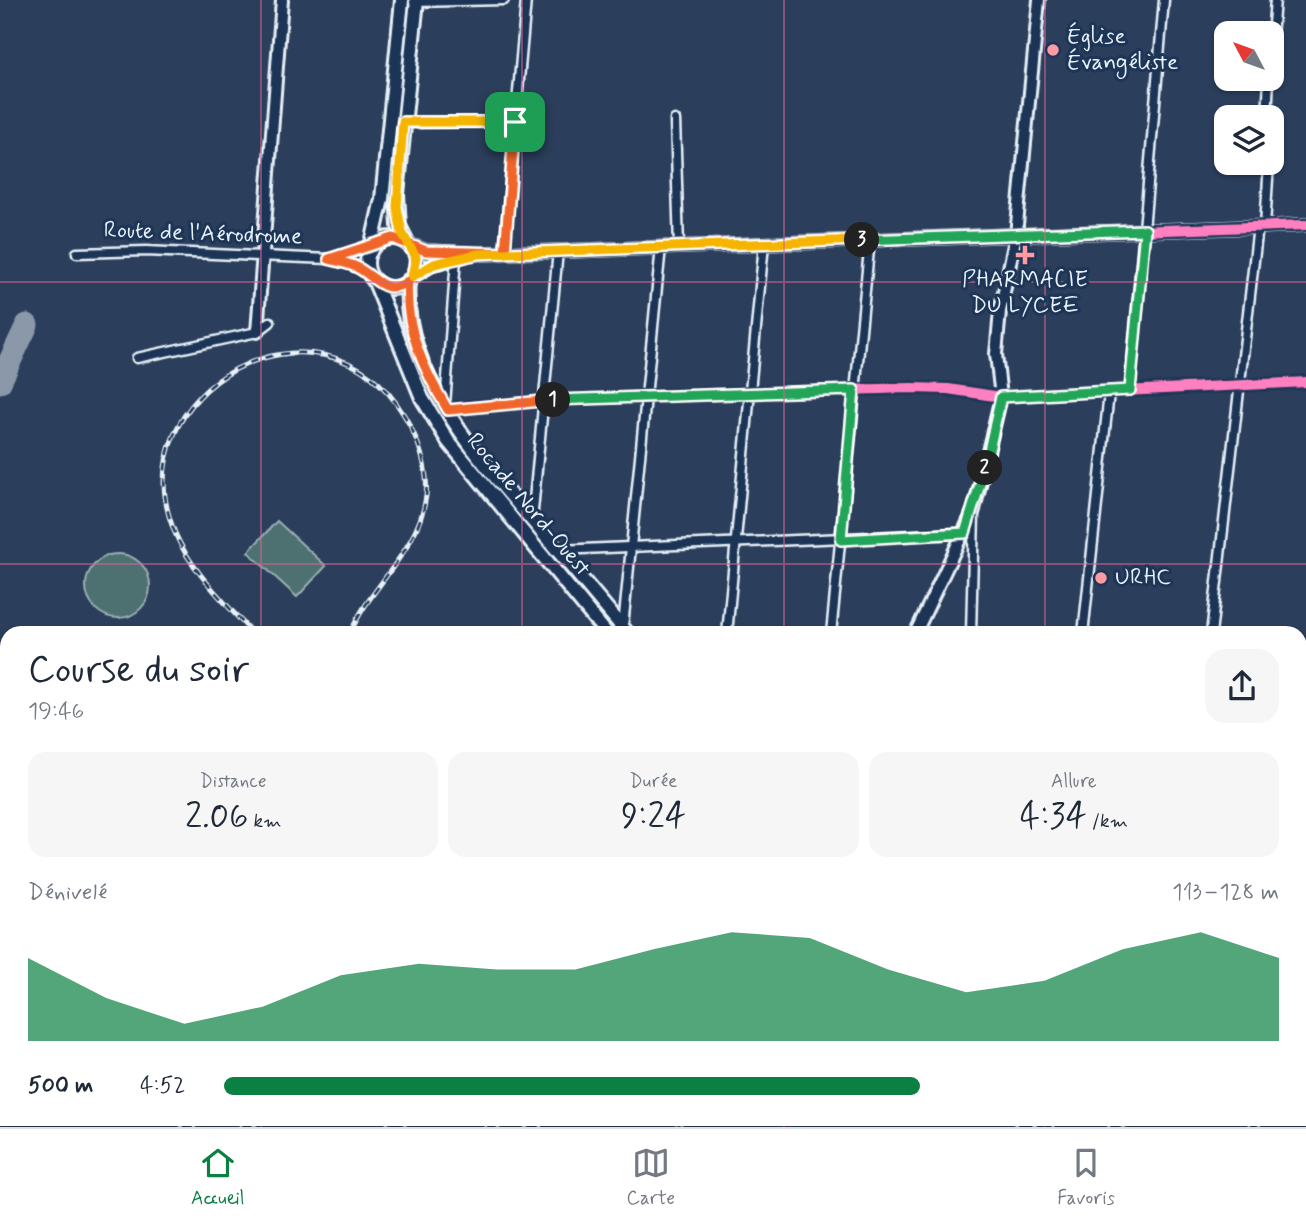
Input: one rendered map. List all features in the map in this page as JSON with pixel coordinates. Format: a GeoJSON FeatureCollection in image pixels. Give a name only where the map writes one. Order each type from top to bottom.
{"type":"FeatureCollection","features":[{"type":"Feature","properties":{"kind":"main road"},"geometry":{"type":"LineString","coordinates":[[400,1],[382,199],[373,247],[367,262],[373,279],[394,288],[410,279],[416,262],[400,226],[397,207],[403,122],[417,1]]}},
{"type":"Feature","properties":{"kind":"main road"},"geometry":{"type":"LineString","coordinates":[[373,247],[393,238],[408,244]]}},
{"type":"Feature","properties":{"kind":"main road","name":"Rocade Nord-Ouest"},"geometry":{"type":"LineString","coordinates":[[373,279],[419,390],[448,441],[600,626]]}},
{"type":"Feature","properties":{"kind":"main road","name":"Rocade Nord-Ouest"},"geometry":{"type":"LineString","coordinates":[[410,279],[408,310],[412,331],[446,407],[487,468],[622,626]]}},
{"type":"Feature","properties":{"kind":"street"},"geometry":{"type":"LineString","coordinates":[[257,332],[282,0]]}},
{"type":"Feature","properties":{"kind":"street"},"geometry":{"type":"LineString","coordinates":[[400,1],[505,0]]}},
{"type":"Feature","properties":{"kind":"street"},"geometry":{"type":"LineString","coordinates":[[505,253],[526,0]]}},
{"type":"Feature","properties":{"kind":"street"},"geometry":{"type":"LineString","coordinates":[[919,626],[974,510],[1001,397],[996,354],[999,322],[1016,235],[1039,0]]}},
{"type":"Feature","properties":{"kind":"street"},"geometry":{"type":"LineString","coordinates":[[1130,390],[1164,0]]}},
{"type":"Feature","properties":{"kind":"street"},"geometry":{"type":"LineString","coordinates":[[1273,21],[1275,0]]}},
{"type":"Feature","properties":{"kind":"street"},"geometry":{"type":"LineString","coordinates":[[675,120],[679,247]]}},
{"type":"Feature","properties":{"kind":"street"},"geometry":{"type":"LineString","coordinates":[[403,122],[515,122]]}},
{"type":"Feature","properties":{"kind":"street"},"geometry":{"type":"LineString","coordinates":[[1212,626],[1268,175]]}},
{"type":"Feature","properties":{"kind":"street"},"geometry":{"type":"LineString","coordinates":[[408,244],[426,251],[478,254],[1306,225]]}},
{"type":"Feature","properties":{"kind":"street"},"geometry":{"type":"LineString","coordinates":[[832,626],[870,240]]}},
{"type":"Feature","properties":{"kind":"street"},"geometry":{"type":"LineString","coordinates":[[728,626],[764,244]]}},
{"type":"Feature","properties":{"kind":"street","name":"Route de l'Aérodrome"},"geometry":{"type":"LineString","coordinates":[[329,259],[373,247]]}},
{"type":"Feature","properties":{"kind":"street"},"geometry":{"type":"LineString","coordinates":[[626,626],[631,548],[661,247]]}},
{"type":"Feature","properties":{"kind":"street","name":"Route de l'Aérodrome"},"geometry":{"type":"LineString","coordinates":[[77,253],[146,251],[329,259],[359,268],[373,279]]}},
{"type":"Feature","properties":{"kind":"street"},"geometry":{"type":"LineString","coordinates":[[533,520],[558,251]]}},
{"type":"Feature","properties":{"kind":"street"},"geometry":{"type":"LineString","coordinates":[[410,279],[434,264],[478,254]]}},
{"type":"Feature","properties":{"kind":"street"},"geometry":{"type":"LineString","coordinates":[[456,258],[446,407],[543,400],[854,390],[948,389],[1001,397],[1306,382]]}},
{"type":"Feature","properties":{"kind":"street"},"geometry":{"type":"LineString","coordinates":[[137,358],[257,332],[270,322]]}},
{"type":"Feature","properties":{"kind":"street"},"geometry":{"type":"LineString","coordinates":[[1084,626],[1110,393]]}},
{"type":"Feature","properties":{"kind":"street"},"geometry":{"type":"LineString","coordinates":[[971,626],[974,510]]}},
{"type":"Feature","properties":{"kind":"street"},"geometry":{"type":"LineString","coordinates":[[558,550],[965,533]]}},
{"type":"Feature","properties":{"kind":"green space"},"geometry":{"type":"Polygon","coordinates":[[[277,521],[326,566],[297,597],[248,552],[277,521]]]}},
{"type":"Feature","properties":{"kind":"green space"},"geometry":{"type":"Polygon","coordinates":[[[112,554],[124,554],[141,563],[148,574],[148,598],[141,609],[124,618],[112,618],[100,613],[91,604],[86,592],[86,580],[91,568],[100,559],[112,554]]]}},
{"type":"Feature","properties":{"kind":"taxiway"},"geometry":{"type":"LineString","coordinates":[[0,382],[27,325]]}},
{"type":"Feature","properties":{"kind":"railway"},"geometry":{"type":"LineString","coordinates":[[246,626],[210,586],[182,547],[175,533],[164,481],[174,435],[199,397],[236,369],[280,354],[325,356],[368,375],[404,415],[414,434],[424,465],[426,496],[422,516],[404,551],[354,626]]}},
{"type":"Feature","properties":{"kind":"cycle path"},"geometry":{"type":"LineString","coordinates":[[408,244],[426,251],[478,254],[1306,225]]}},
{"type":"Feature","properties":{"kind":"cycle path"},"geometry":{"type":"LineString","coordinates":[[448,409],[564,400],[737,393],[911,388],[948,389],[1001,397],[1306,382]]}},
{"type":"Feature","properties":{"kind":"place","name":"Église Évangéliste"},"geometry":{"type":"Point","coordinates":[1053,50]}},
{"type":"Feature","properties":{"kind":"place","name":"PHARMACIE DU LYCEE"},"geometry":{"type":"Point","coordinates":[1025,255]}},
{"type":"Feature","properties":{"kind":"place","name":"URHC"},"geometry":{"type":"Point","coordinates":[1101,578]}},
{"type":"Feature","properties":{"kind":"route"},"geometry":{"type":"LineString","coordinates":[[515,122],[403,122],[397,207],[402,233],[408,244],[414,252],[416,257],[412,277],[434,264],[478,254],[1145,230],[1130,390],[1001,397],[974,510],[965,533],[841,540],[854,390],[543,400],[448,410],[433,384],[412,331],[407,300],[408,281],[394,288],[384,287],[359,268],[329,259],[393,238],[398,239],[408,244],[426,251],[505,253],[515,122]]}}]}
